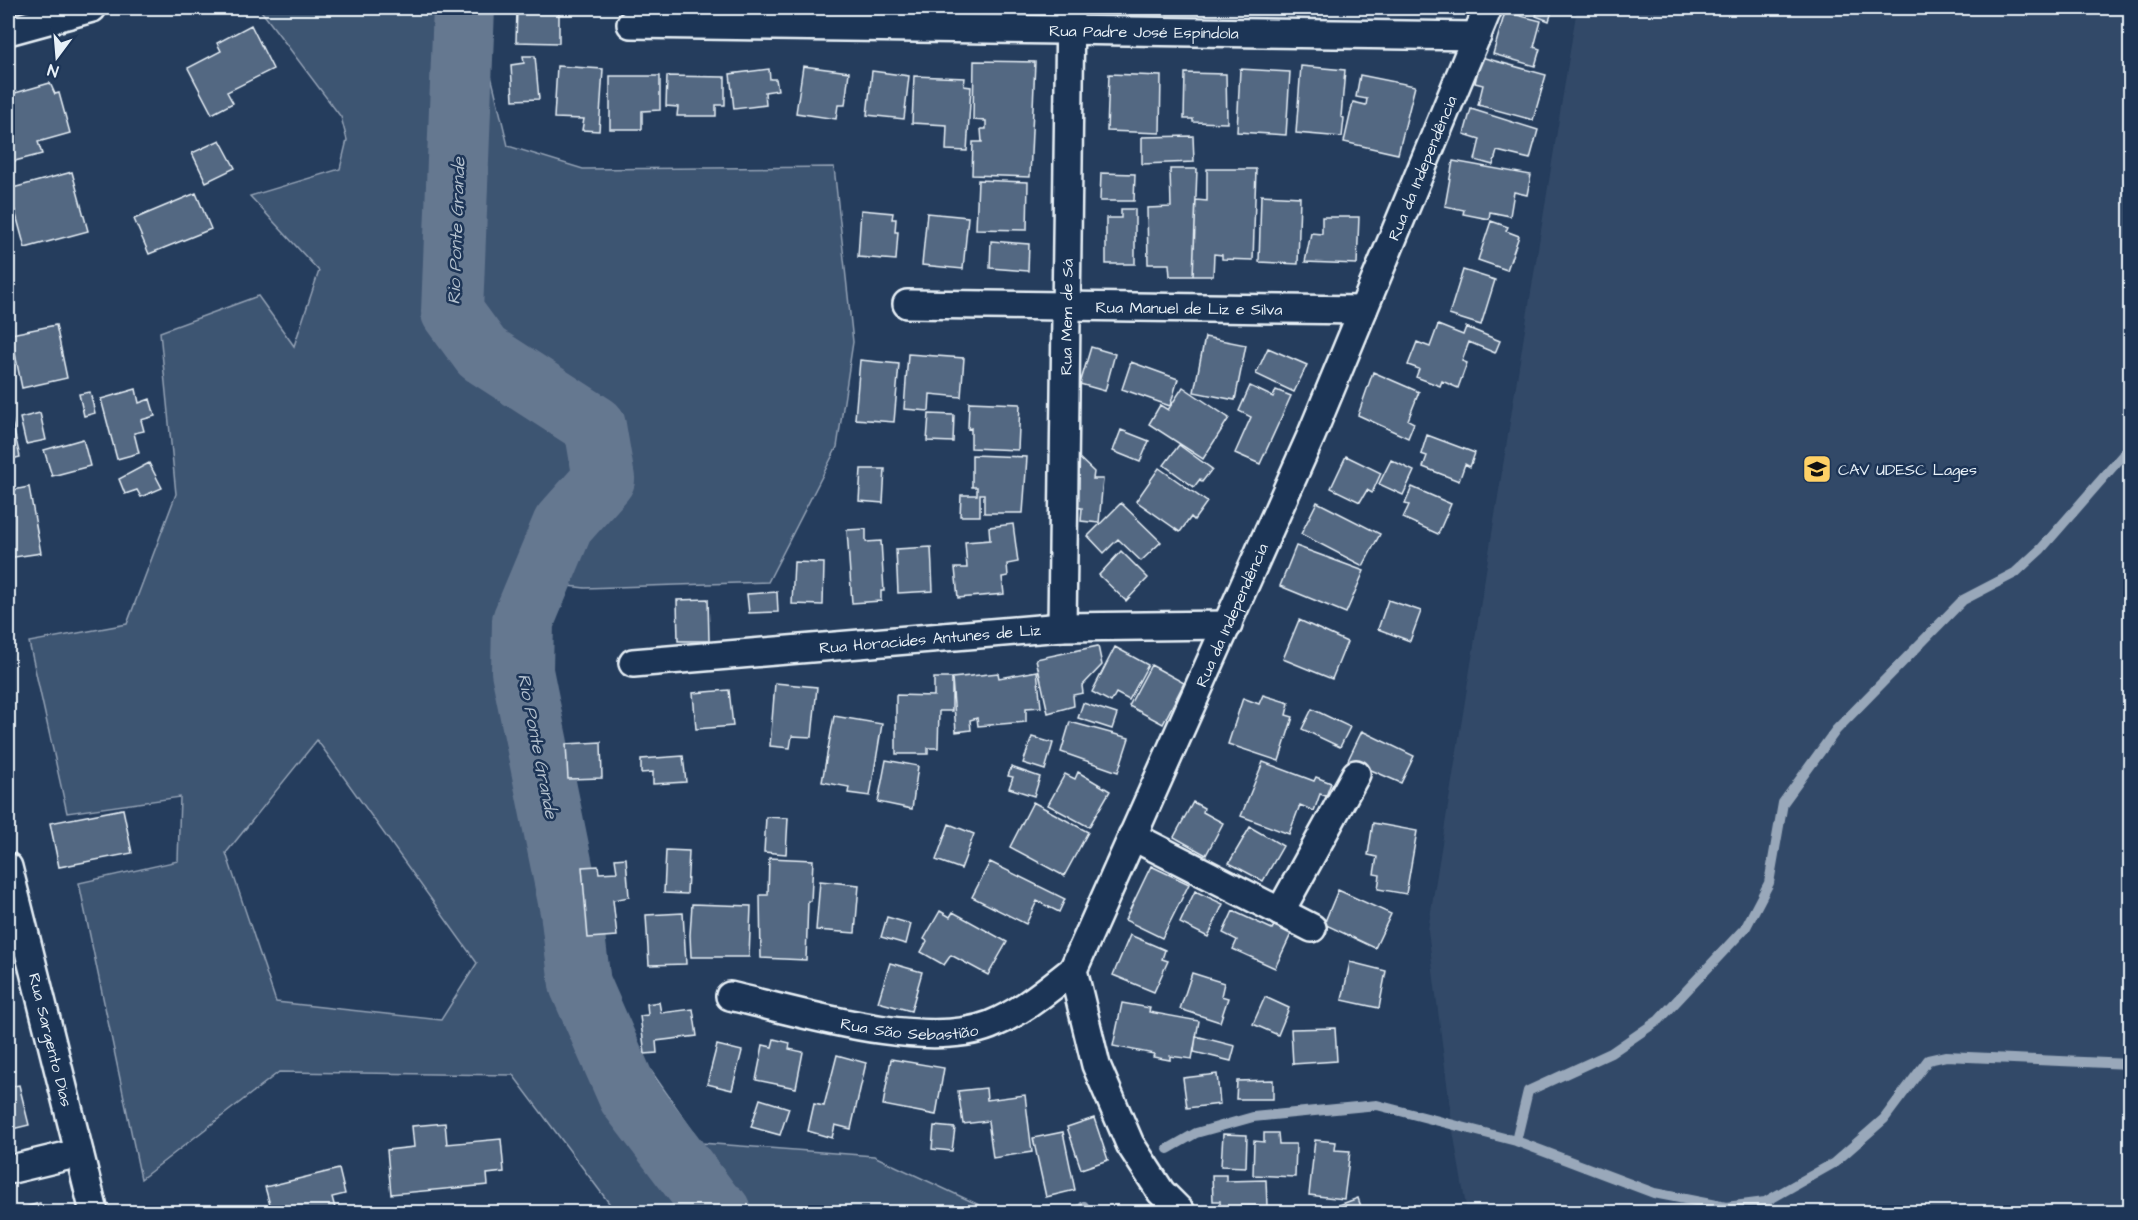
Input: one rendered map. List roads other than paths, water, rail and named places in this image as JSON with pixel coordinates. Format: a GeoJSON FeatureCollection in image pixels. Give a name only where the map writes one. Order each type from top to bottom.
{"type":"FeatureCollection","features":[{"type":"Feature","properties":{"kind":"street"},"geometry":{"type":"LineString","coordinates":[[8,31],[92,8]]}},
{"type":"Feature","properties":{"kind":"street","name":"Rua da Independência"},"geometry":{"type":"LineString","coordinates":[[1073,970],[1228,625],[1363,310],[1488,8]]}},
{"type":"Feature","properties":{"kind":"street","name":"Rua Padre José Espíndola"},"geometry":{"type":"LineString","coordinates":[[631,24],[1069,19],[1477,36]]}},
{"type":"Feature","properties":{"kind":"street","name":"Rua Mem de Sá"},"geometry":{"type":"LineString","coordinates":[[1062,627],[1069,19]]}},
{"type":"Feature","properties":{"kind":"street","name":"Rua Manuel de Liz e Silva"},"geometry":{"type":"LineString","coordinates":[[907,304],[1363,310]]}},
{"type":"Feature","properties":{"kind":"street","name":"Rua Horacides Antunes de Liz"},"geometry":{"type":"LineString","coordinates":[[633,663],[1062,627],[1228,625]]}},
{"type":"Feature","properties":{"kind":"street"},"geometry":{"type":"LineString","coordinates":[[1280,912],[1356,774]]}},
{"type":"Feature","properties":{"kind":"street"},"geometry":{"type":"LineString","coordinates":[[1131,837],[1312,928]]}},
{"type":"Feature","properties":{"kind":"street","name":"Rua Sargento Dias"},"geometry":{"type":"LineString","coordinates":[[8,867],[94,1212]]}},
{"type":"Feature","properties":{"kind":"street"},"geometry":{"type":"LineString","coordinates":[[1073,970],[1096,1065],[1130,1144],[1161,1192],[1181,1212]]}},
{"type":"Feature","properties":{"kind":"street","name":"Rua São Sebastião"},"geometry":{"type":"LineString","coordinates":[[730,996],[861,1027],[938,1034],[988,1026],[1026,1008],[1073,970]]}},
{"type":"Feature","properties":{"kind":"street"},"geometry":{"type":"LineString","coordinates":[[8,1170],[79,1153]]}},
{"type":"Feature","properties":{"kind":"waterway","name":"Rio Ponte Grande"},"geometry":{"type":"LineString","coordinates":[[464,8],[452,312],[482,353],[595,426],[604,479],[563,525],[523,621],[522,671],[571,911],[580,984],[629,1096],[716,1211],[720,1212]]}},
{"type":"Feature","properties":{"kind":"waterway"},"geometry":{"type":"LineString","coordinates":[[1516,1141],[1528,1091],[1611,1053],[1659,1020],[1746,927],[1769,883],[1783,803],[1836,730],[1963,600],[2015,573],[2041,549],[2130,447]]}},
{"type":"Feature","properties":{"kind":"waterway"},"geometry":{"type":"LineString","coordinates":[[1168,1149],[1196,1133],[1253,1117],[1377,1105],[1516,1141],[1654,1193],[1726,1207],[1765,1202],[1834,1163],[1884,1119],[1928,1060],[1946,1056],[2130,1064]]}},
{"type":"Feature","properties":{"kind":"waterway"},"geometry":{"type":"LineString","coordinates":[[1078,1212],[1084,1206]]}},
{"type":"Feature","properties":{"kind":"place","name":"CAV UDESC Lages"},"geometry":{"type":"Point","coordinates":[1817,469]}}]}
